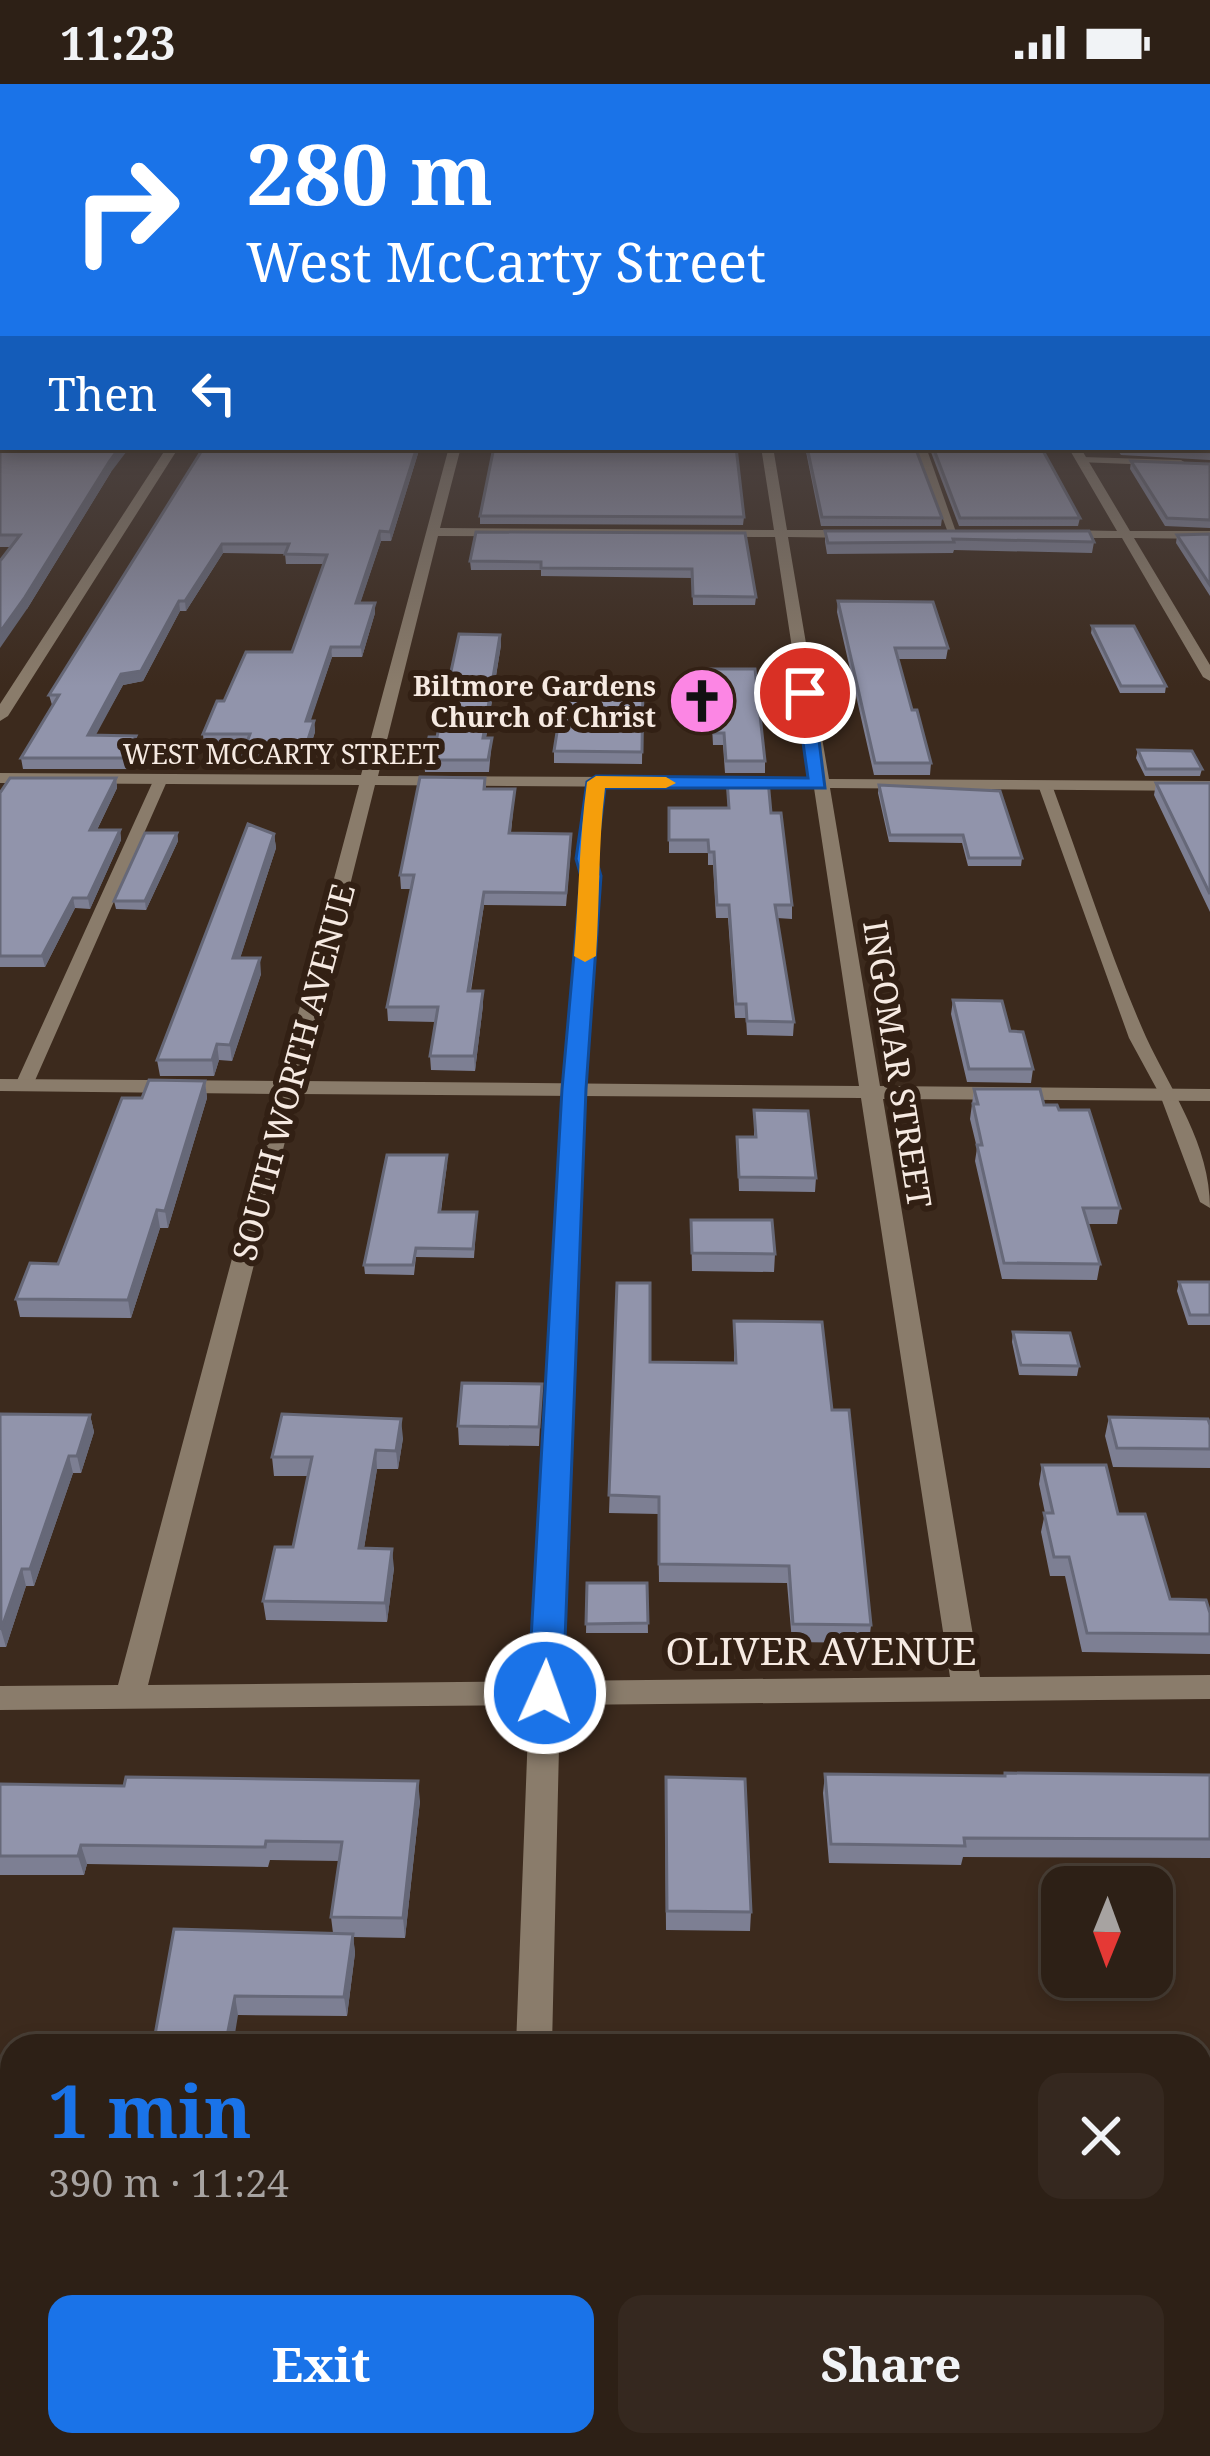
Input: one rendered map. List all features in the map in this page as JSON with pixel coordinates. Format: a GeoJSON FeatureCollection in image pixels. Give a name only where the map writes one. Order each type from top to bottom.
{"type":"FeatureCollection","features":[{"type":"Feature","properties":{"kind":"street"},"geometry":{"type":"LineString","coordinates":[[0,716],[162,465]]}},
{"type":"Feature","properties":{"kind":"street","name":"SOUTH WORTH AVENUE"},"geometry":{"type":"LineString","coordinates":[[130,1697],[451,465]]}},
{"type":"Feature","properties":{"kind":"street","name":"INGOMAR STREET"},"geometry":{"type":"LineString","coordinates":[[769,465],[967,1690]]}},
{"type":"Feature","properties":{"kind":"street"},"geometry":{"type":"LineString","coordinates":[[1085,465],[1210,677]]}},
{"type":"Feature","properties":{"kind":"street"},"geometry":{"type":"LineString","coordinates":[[434,532],[873,534]]}},
{"type":"Feature","properties":{"kind":"street"},"geometry":{"type":"LineString","coordinates":[[1034,534],[1210,535]]}},
{"type":"Feature","properties":{"kind":"street","name":"WEST MCCARTY STREET"},"geometry":{"type":"LineString","coordinates":[[0,778],[1210,786]]}},
{"type":"Feature","properties":{"kind":"street"},"geometry":{"type":"LineString","coordinates":[[0,1084],[1210,1095]]}},
{"type":"Feature","properties":{"kind":"street","name":"OLIVER AVENUE"},"geometry":{"type":"LineString","coordinates":[[0,1698],[1210,1687]]}},
{"type":"Feature","properties":{"kind":"street"},"geometry":{"type":"LineString","coordinates":[[534,2034],[545,1693]]}},
{"type":"Feature","properties":{"kind":"lane"},"geometry":{"type":"LineString","coordinates":[[928,465],[953,533]]}},
{"type":"Feature","properties":{"kind":"lane"},"geometry":{"type":"LineString","coordinates":[[24,1085],[161,779]]}},
{"type":"Feature","properties":{"kind":"lane"},"geometry":{"type":"LineString","coordinates":[[545,1693],[574,1089],[591,876],[586,859],[596,782]]}},
{"type":"Feature","properties":{"kind":"lane"},"geometry":{"type":"LineString","coordinates":[[1045,785],[1138,1038],[1169,1095],[1210,1202]]}},
{"type":"Feature","properties":{"kind":"building"},"geometry":{"type":"Polygon","coordinates":[[[0,465],[107,465],[0,632],[0,561],[20,535],[0,535],[0,465]]]}},
{"type":"Feature","properties":{"kind":"building"},"geometry":{"type":"Polygon","coordinates":[[[193,465],[411,465],[390,532],[380,531],[356,603],[375,603],[361,647],[331,647],[306,721],[314,721],[303,755],[242,755],[250,734],[203,734],[246,652],[292,652],[327,555],[285,554],[289,544],[222,544],[185,601],[179,601],[141,671],[121,674],[88,735],[136,736],[125,758],[21,758],[59,695],[49,695],[193,465]]]}},
{"type":"Feature","properties":{"kind":"building"},"geometry":{"type":"Polygon","coordinates":[[[490,465],[738,465],[744,517],[480,516],[490,465]]]}},
{"type":"Feature","properties":{"kind":"building"},"geometry":{"type":"Polygon","coordinates":[[[811,465],[922,465],[942,518],[822,517],[811,465]]]}},
{"type":"Feature","properties":{"kind":"building"},"geometry":{"type":"Polygon","coordinates":[[[940,465],[1051,465],[1080,518],[960,518],[940,465]]]}},
{"type":"Feature","properties":{"kind":"building"},"geometry":{"type":"Polygon","coordinates":[[[1133,465],[1210,465],[1210,520],[1167,518],[1133,465]]]}},
{"type":"Feature","properties":{"kind":"building"},"geometry":{"type":"Polygon","coordinates":[[[825,531],[1089,531],[1094,542],[828,543],[825,531]]]}},
{"type":"Feature","properties":{"kind":"building"},"geometry":{"type":"Polygon","coordinates":[[[476,532],[745,533],[756,597],[693,596],[692,569],[541,568],[541,562],[470,561],[476,532]]]}},
{"type":"Feature","properties":{"kind":"building"},"geometry":{"type":"Polygon","coordinates":[[[1210,534],[1210,585],[1177,535],[1210,534]]]}},
{"type":"Feature","properties":{"kind":"building"},"geometry":{"type":"Polygon","coordinates":[[[838,601],[933,602],[948,648],[895,648],[931,763],[875,763],[838,601]]]}},
{"type":"Feature","properties":{"kind":"building"},"geometry":{"type":"Polygon","coordinates":[[[1092,626],[1134,626],[1166,686],[1121,686],[1092,626]]]}},
{"type":"Feature","properties":{"kind":"building"},"geometry":{"type":"Polygon","coordinates":[[[459,634],[500,635],[483,738],[492,738],[488,760],[424,760],[429,737],[437,737],[459,634]]]}},
{"type":"Feature","properties":{"kind":"building"},"geometry":{"type":"Polygon","coordinates":[[[709,669],[755,669],[765,761],[726,761],[724,733],[714,733],[709,669]]]}},
{"type":"Feature","properties":{"kind":"building"},"geometry":{"type":"Polygon","coordinates":[[[565,682],[643,683],[642,752],[554,751],[565,682]]]}},
{"type":"Feature","properties":{"kind":"building"},"geometry":{"type":"Polygon","coordinates":[[[1138,750],[1192,751],[1202,769],[1146,769],[1138,750]]]}},
{"type":"Feature","properties":{"kind":"building"},"geometry":{"type":"Polygon","coordinates":[[[420,777],[485,778],[484,789],[515,789],[509,833],[571,834],[566,893],[484,892],[468,991],[483,991],[474,1056],[430,1056],[438,1007],[387,1007],[414,875],[400,875],[420,777]]]}},
{"type":"Feature","properties":{"kind":"building"},"geometry":{"type":"Polygon","coordinates":[[[10,778],[116,778],[90,830],[120,830],[88,898],[73,898],[42,956],[0,956],[0,793],[10,778]]]}},
{"type":"Feature","properties":{"kind":"building"},"geometry":{"type":"Polygon","coordinates":[[[727,780],[768,780],[771,813],[781,813],[792,905],[775,905],[794,1022],[747,1021],[746,1004],[736,1004],[729,905],[717,905],[714,852],[709,852],[708,840],[669,840],[669,808],[729,808],[727,780]]]}},
{"type":"Feature","properties":{"kind":"building"},"geometry":{"type":"Polygon","coordinates":[[[1156,783],[1210,783],[1210,894],[1156,783]]]}},
{"type":"Feature","properties":{"kind":"building"},"geometry":{"type":"Polygon","coordinates":[[[879,785],[1000,791],[1022,858],[969,858],[963,835],[890,835],[879,785]]]}},
{"type":"Feature","properties":{"kind":"building"},"geometry":{"type":"Polygon","coordinates":[[[248,824],[274,834],[233,958],[260,958],[230,1045],[217,1044],[212,1060],[157,1060],[248,824]]]}},
{"type":"Feature","properties":{"kind":"building"},"geometry":{"type":"Polygon","coordinates":[[[145,833],[177,833],[145,901],[114,901],[145,833]]]}},
{"type":"Feature","properties":{"kind":"building"},"geometry":{"type":"Polygon","coordinates":[[[953,1000],[1002,1001],[1010,1031],[1023,1032],[1033,1069],[969,1069],[953,1000]]]}},
{"type":"Feature","properties":{"kind":"building"},"geometry":{"type":"Polygon","coordinates":[[[149,1080],[205,1081],[165,1211],[157,1210],[128,1300],[16,1299],[30,1263],[58,1264],[122,1098],[142,1098],[149,1080]]]}},
{"type":"Feature","properties":{"kind":"building"},"geometry":{"type":"Polygon","coordinates":[[[974,1089],[1040,1089],[1044,1105],[1089,1110],[1120,1208],[1083,1208],[1100,1264],[1004,1263],[977,1145],[982,1145],[974,1089]]]}},
{"type":"Feature","properties":{"kind":"building"},"geometry":{"type":"Polygon","coordinates":[[[754,1110],[808,1111],[816,1178],[739,1177],[737,1137],[756,1137],[754,1110]]]}},
{"type":"Feature","properties":{"kind":"building"},"geometry":{"type":"Polygon","coordinates":[[[387,1155],[447,1155],[439,1212],[477,1212],[473,1249],[416,1248],[413,1265],[364,1265],[387,1155]]]}},
{"type":"Feature","properties":{"kind":"building"},"geometry":{"type":"Polygon","coordinates":[[[691,1220],[772,1220],[775,1254],[692,1253],[691,1220]]]}},
{"type":"Feature","properties":{"kind":"building"},"geometry":{"type":"Polygon","coordinates":[[[1179,1282],[1210,1282],[1210,1315],[1190,1315],[1179,1282]]]}},
{"type":"Feature","properties":{"kind":"building"},"geometry":{"type":"Polygon","coordinates":[[[617,1283],[650,1283],[650,1362],[736,1363],[734,1321],[822,1322],[832,1410],[849,1410],[871,1625],[793,1624],[789,1566],[659,1564],[659,1497],[609,1495],[617,1283]]]}},
{"type":"Feature","properties":{"kind":"building"},"geometry":{"type":"Polygon","coordinates":[[[1013,1332],[1070,1333],[1079,1366],[1021,1365],[1013,1332]]]}},
{"type":"Feature","properties":{"kind":"building"},"geometry":{"type":"Polygon","coordinates":[[[462,1383],[542,1384],[539,1427],[458,1426],[462,1383]]]}},
{"type":"Feature","properties":{"kind":"building"},"geometry":{"type":"Polygon","coordinates":[[[0,1414],[90,1415],[77,1456],[69,1456],[30,1569],[22,1569],[1,1630],[0,1414]]]}},
{"type":"Feature","properties":{"kind":"building"},"geometry":{"type":"Polygon","coordinates":[[[282,1414],[401,1419],[396,1451],[376,1450],[359,1548],[392,1549],[385,1603],[263,1601],[275,1547],[293,1547],[312,1457],[272,1457],[282,1414]]]}},
{"type":"Feature","properties":{"kind":"building"},"geometry":{"type":"Polygon","coordinates":[[[1109,1417],[1208,1419],[1210,1449],[1117,1448],[1109,1417]]]}},
{"type":"Feature","properties":{"kind":"building"},"geometry":{"type":"Polygon","coordinates":[[[1042,1465],[1106,1465],[1118,1514],[1145,1514],[1170,1599],[1206,1600],[1210,1634],[1087,1633],[1069,1557],[1054,1557],[1044,1513],[1053,1513],[1042,1465]]]}},
{"type":"Feature","properties":{"kind":"building"},"geometry":{"type":"Polygon","coordinates":[[[587,1583],[647,1583],[648,1623],[586,1624],[587,1583]]]}},
{"type":"Feature","properties":{"kind":"building"},"geometry":{"type":"Polygon","coordinates":[[[825,1774],[1210,1775],[1210,1839],[964,1838],[965,1846],[831,1844],[825,1774]]]}},
{"type":"Feature","properties":{"kind":"building"},"geometry":{"type":"Polygon","coordinates":[[[126,1777],[418,1781],[403,1918],[331,1917],[342,1842],[266,1841],[265,1847],[81,1845],[78,1856],[0,1856],[0,1784],[124,1786],[126,1777]]]}},
{"type":"Feature","properties":{"kind":"building"},"geometry":{"type":"Polygon","coordinates":[[[666,1777],[745,1779],[751,1912],[667,1911],[666,1777]]]}},
{"type":"Feature","properties":{"kind":"building"},"geometry":{"type":"Polygon","coordinates":[[[174,1929],[353,1934],[344,1997],[235,1996],[227,2034],[155,2034],[174,1929]]]}},
{"type":"Feature","properties":{"kind":"slow traffic"},"geometry":{"type":"LineString","coordinates":[[585,956],[591,876],[586,859],[596,782],[666,783]]}},
{"type":"Feature","properties":{"kind":"place","name":"Biltmore Gardens Church of Christ"},"geometry":{"type":"Point","coordinates":[702,701]}},
{"type":"Feature","properties":{"kind":"route"},"geometry":{"type":"LineString","coordinates":[[545,1693],[574,1089],[591,876],[586,859],[596,782],[818,784],[805,693]]}}]}
